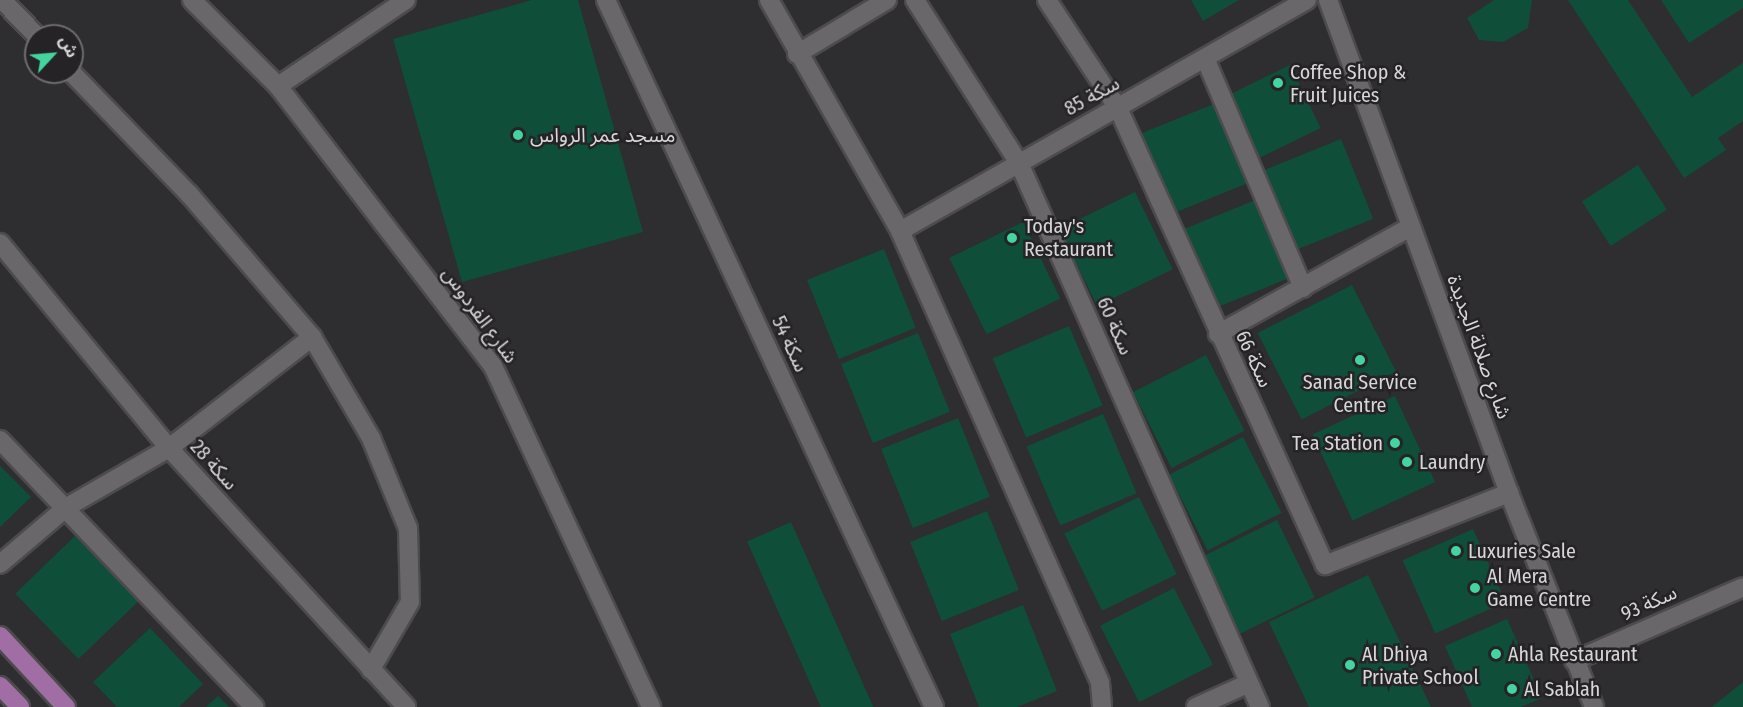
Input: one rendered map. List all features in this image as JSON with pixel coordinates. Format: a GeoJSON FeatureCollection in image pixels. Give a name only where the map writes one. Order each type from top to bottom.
{"type":"FeatureCollection","features":[{"type":"Feature","properties":{"kind":"main road"},"geometry":{"type":"LineString","coordinates":[[0,636],[66,707]]}},
{"type":"Feature","properties":{"kind":"main road"},"geometry":{"type":"LineString","coordinates":[[0,686],[20,707]]}},
{"type":"Feature","properties":{"kind":"street"},"geometry":{"type":"LineString","coordinates":[[2,0],[25,24]]}},
{"type":"Feature","properties":{"kind":"street","name":"شارع الفردوس"},"geometry":{"type":"LineString","coordinates":[[192,0],[278,86],[494,366],[651,707]]}},
{"type":"Feature","properties":{"kind":"street"},"geometry":{"type":"LineString","coordinates":[[278,86],[406,0]]}},
{"type":"Feature","properties":{"kind":"street","name":"سكة 54"},"geometry":{"type":"LineString","coordinates":[[606,0],[934,707]]}},
{"type":"Feature","properties":{"kind":"street"},"geometry":{"type":"LineString","coordinates":[[769,0],[797,54],[900,231],[1100,683],[1102,707]]}},
{"type":"Feature","properties":{"kind":"street"},"geometry":{"type":"LineString","coordinates":[[797,54],[887,0]]}},
{"type":"Feature","properties":{"kind":"street","name":"سكة 60"},"geometry":{"type":"LineString","coordinates":[[915,0],[1019,163],[1247,684],[1260,707]]}},
{"type":"Feature","properties":{"kind":"street","name":"سكة 66"},"geometry":{"type":"LineString","coordinates":[[1047,0],[1118,108],[1218,334],[1325,565],[1509,493]]}},
{"type":"Feature","properties":{"kind":"street","name":"سكة 85"},"geometry":{"type":"LineString","coordinates":[[900,231],[1307,0]]}},
{"type":"Feature","properties":{"kind":"street","name":"شارع صلالة الجديدة"},"geometry":{"type":"LineString","coordinates":[[1328,0],[1509,493],[1594,707]]}},
{"type":"Feature","properties":{"kind":"street"},"geometry":{"type":"LineString","coordinates":[[1205,58],[1303,288]]}},
{"type":"Feature","properties":{"kind":"street"},"geometry":{"type":"LineString","coordinates":[[83,84],[189,194],[312,337],[371,438],[408,528],[410,602],[371,669]]}},
{"type":"Feature","properties":{"kind":"street"},"geometry":{"type":"LineString","coordinates":[[1218,334],[1410,228]]}},
{"type":"Feature","properties":{"kind":"street","name":"سكة 28"},"geometry":{"type":"LineString","coordinates":[[0,243],[169,448],[406,707]]}},
{"type":"Feature","properties":{"kind":"street"},"geometry":{"type":"LineString","coordinates":[[0,564],[67,507],[169,448],[312,337]]}},
{"type":"Feature","properties":{"kind":"street"},"geometry":{"type":"LineString","coordinates":[[0,440],[67,507],[254,707]]}},
{"type":"Feature","properties":{"kind":"street","name":"سكة 93"},"geometry":{"type":"LineString","coordinates":[[1574,661],[1743,586]]}},
{"type":"Feature","properties":{"kind":"street"},"geometry":{"type":"LineString","coordinates":[[1196,707],[1247,684]]}},
{"type":"Feature","properties":{"kind":"building","name":"مسجد عمر الرواس"},"geometry":{"type":"Polygon","coordinates":[[[532,0],[578,0],[643,232],[462,282],[393,39],[532,0]]]}},
{"type":"Feature","properties":{"kind":"building"},"geometry":{"type":"Polygon","coordinates":[[[1191,0],[1239,0],[1203,21],[1191,0]]]}},
{"type":"Feature","properties":{"kind":"building"},"geometry":{"type":"Polygon","coordinates":[[[1494,0],[1532,0],[1528,28],[1503,42],[1479,40],[1467,18],[1494,0]]]}},
{"type":"Feature","properties":{"kind":"building"},"geometry":{"type":"Polygon","coordinates":[[[1568,0],[1628,0],[1692,97],[1743,63],[1743,121],[1718,138],[1726,150],[1684,178],[1568,0]]]}},
{"type":"Feature","properties":{"kind":"building"},"geometry":{"type":"Polygon","coordinates":[[[1661,0],[1743,0],[1743,8],[1689,43],[1661,0]]]}},
{"type":"Feature","properties":{"kind":"building"},"geometry":{"type":"Polygon","coordinates":[[[1290,65],[1321,128],[1260,158],[1229,95],[1290,65]]]}},
{"type":"Feature","properties":{"kind":"building"},"geometry":{"type":"Polygon","coordinates":[[[1214,104],[1246,184],[1169,215],[1137,135],[1214,104]]]}},
{"type":"Feature","properties":{"kind":"building"},"geometry":{"type":"Polygon","coordinates":[[[1341,139],[1373,219],[1296,250],[1264,170],[1341,139]]]}},
{"type":"Feature","properties":{"kind":"building"},"geometry":{"type":"Polygon","coordinates":[[[1638,165],[1667,209],[1611,246],[1582,201],[1638,165]]]}},
{"type":"Feature","properties":{"kind":"building"},"geometry":{"type":"Polygon","coordinates":[[[1135,192],[1173,269],[1097,306],[1060,229],[1135,192]]]}},
{"type":"Feature","properties":{"kind":"building"},"geometry":{"type":"Polygon","coordinates":[[[1258,199],[1290,278],[1212,309],[1180,230],[1258,199]]]}},
{"type":"Feature","properties":{"kind":"building"},"geometry":{"type":"Polygon","coordinates":[[[1023,222],[1060,298],[987,334],[949,258],[1023,222]]]}},
{"type":"Feature","properties":{"kind":"building"},"geometry":{"type":"Polygon","coordinates":[[[884,249],[916,328],[839,359],[807,280],[884,249]]]}},
{"type":"Feature","properties":{"kind":"building"},"geometry":{"type":"Polygon","coordinates":[[[1352,285],[1396,371],[1302,420],[1258,333],[1352,285]]]}},
{"type":"Feature","properties":{"kind":"building"},"geometry":{"type":"Polygon","coordinates":[[[1069,326],[1103,405],[1026,438],[993,358],[1069,326]]]}},
{"type":"Feature","properties":{"kind":"building"},"geometry":{"type":"Polygon","coordinates":[[[918,333],[950,412],[873,443],[841,364],[918,333]]]}},
{"type":"Feature","properties":{"kind":"building"},"geometry":{"type":"Polygon","coordinates":[[[1206,355],[1245,431],[1172,468],[1133,392],[1206,355]]]}},
{"type":"Feature","properties":{"kind":"building"},"geometry":{"type":"Polygon","coordinates":[[[1395,396],[1435,482],[1353,521],[1313,434],[1395,396]]]}},
{"type":"Feature","properties":{"kind":"building"},"geometry":{"type":"Polygon","coordinates":[[[1103,414],[1137,493],[1060,526],[1027,446],[1103,414]]]}},
{"type":"Feature","properties":{"kind":"building"},"geometry":{"type":"Polygon","coordinates":[[[958,418],[990,497],[913,528],[881,449],[958,418]]]}},
{"type":"Feature","properties":{"kind":"building"},"geometry":{"type":"Polygon","coordinates":[[[1243,437],[1282,513],[1208,550],[1169,475],[1243,437]]]}},
{"type":"Feature","properties":{"kind":"building"},"geometry":{"type":"Polygon","coordinates":[[[0,466],[31,497],[0,527],[0,466]]]}},
{"type":"Feature","properties":{"kind":"building"},"geometry":{"type":"Polygon","coordinates":[[[1139,497],[1177,574],[1102,611],[1064,533],[1139,497]]]}},
{"type":"Feature","properties":{"kind":"building"},"geometry":{"type":"Polygon","coordinates":[[[987,511],[1019,590],[942,621],[910,542],[987,511]]]}},
{"type":"Feature","properties":{"kind":"building"},"geometry":{"type":"Polygon","coordinates":[[[1277,520],[1315,597],[1240,634],[1202,556],[1277,520]]]}},
{"type":"Feature","properties":{"kind":"building"},"geometry":{"type":"Polygon","coordinates":[[[791,522],[873,707],[821,707],[747,542],[791,522]]]}},
{"type":"Feature","properties":{"kind":"building"},"geometry":{"type":"Polygon","coordinates":[[[1473,529],[1506,602],[1435,633],[1403,560],[1473,529]]]}},
{"type":"Feature","properties":{"kind":"building"},"geometry":{"type":"Polygon","coordinates":[[[75,536],[138,601],[79,659],[15,594],[75,536]]]}},
{"type":"Feature","properties":{"kind":"building","name":"Al Dhiya Private School"},"geometry":{"type":"Polygon","coordinates":[[[1368,575],[1431,707],[1309,707],[1269,622],[1368,575]]]}},
{"type":"Feature","properties":{"kind":"building"},"geometry":{"type":"Polygon","coordinates":[[[1174,588],[1213,665],[1139,702],[1100,626],[1174,588]]]}},
{"type":"Feature","properties":{"kind":"building"},"geometry":{"type":"Polygon","coordinates":[[[1023,605],[1057,691],[1017,707],[979,707],[950,634],[1023,605]]]}},
{"type":"Feature","properties":{"kind":"building"},"geometry":{"type":"Polygon","coordinates":[[[1507,619],[1542,698],[1521,707],[1472,707],[1445,646],[1507,619]]]}},
{"type":"Feature","properties":{"kind":"building"},"geometry":{"type":"Polygon","coordinates":[[[150,628],[203,684],[179,707],[117,707],[93,682],[150,628]]]}},
{"type":"Feature","properties":{"kind":"building"},"geometry":{"type":"Polygon","coordinates":[[[1743,682],[1743,707],[1712,707],[1743,682]]]}},
{"type":"Feature","properties":{"kind":"building"},"geometry":{"type":"Polygon","coordinates":[[[218,696],[229,707],[206,707],[218,696]]]}},
{"type":"Feature","properties":{"kind":"place","name":"Coffee Shop & Fruit Juices"},"geometry":{"type":"Point","coordinates":[1278,83]}},
{"type":"Feature","properties":{"kind":"place","name":"مسجد عمر الرواس"},"geometry":{"type":"Point","coordinates":[518,135]}},
{"type":"Feature","properties":{"kind":"place","name":"Today's Restaurant"},"geometry":{"type":"Point","coordinates":[1012,238]}},
{"type":"Feature","properties":{"kind":"place","name":"Sanad Service Centre"},"geometry":{"type":"Point","coordinates":[1360,360]}},
{"type":"Feature","properties":{"kind":"place","name":"Tea Station"},"geometry":{"type":"Point","coordinates":[1395,443]}},
{"type":"Feature","properties":{"kind":"place","name":"Laundry"},"geometry":{"type":"Point","coordinates":[1407,462]}},
{"type":"Feature","properties":{"kind":"place","name":"Luxuries Sale"},"geometry":{"type":"Point","coordinates":[1456,551]}},
{"type":"Feature","properties":{"kind":"place","name":"Al Mera Game Centre"},"geometry":{"type":"Point","coordinates":[1475,588]}},
{"type":"Feature","properties":{"kind":"place","name":"Ahla Restaurant"},"geometry":{"type":"Point","coordinates":[1496,654]}},
{"type":"Feature","properties":{"kind":"place","name":"Al Dhiya Private School"},"geometry":{"type":"Point","coordinates":[1350,665]}},
{"type":"Feature","properties":{"kind":"place","name":"Al Sablah"},"geometry":{"type":"Point","coordinates":[1512,689]}}]}
